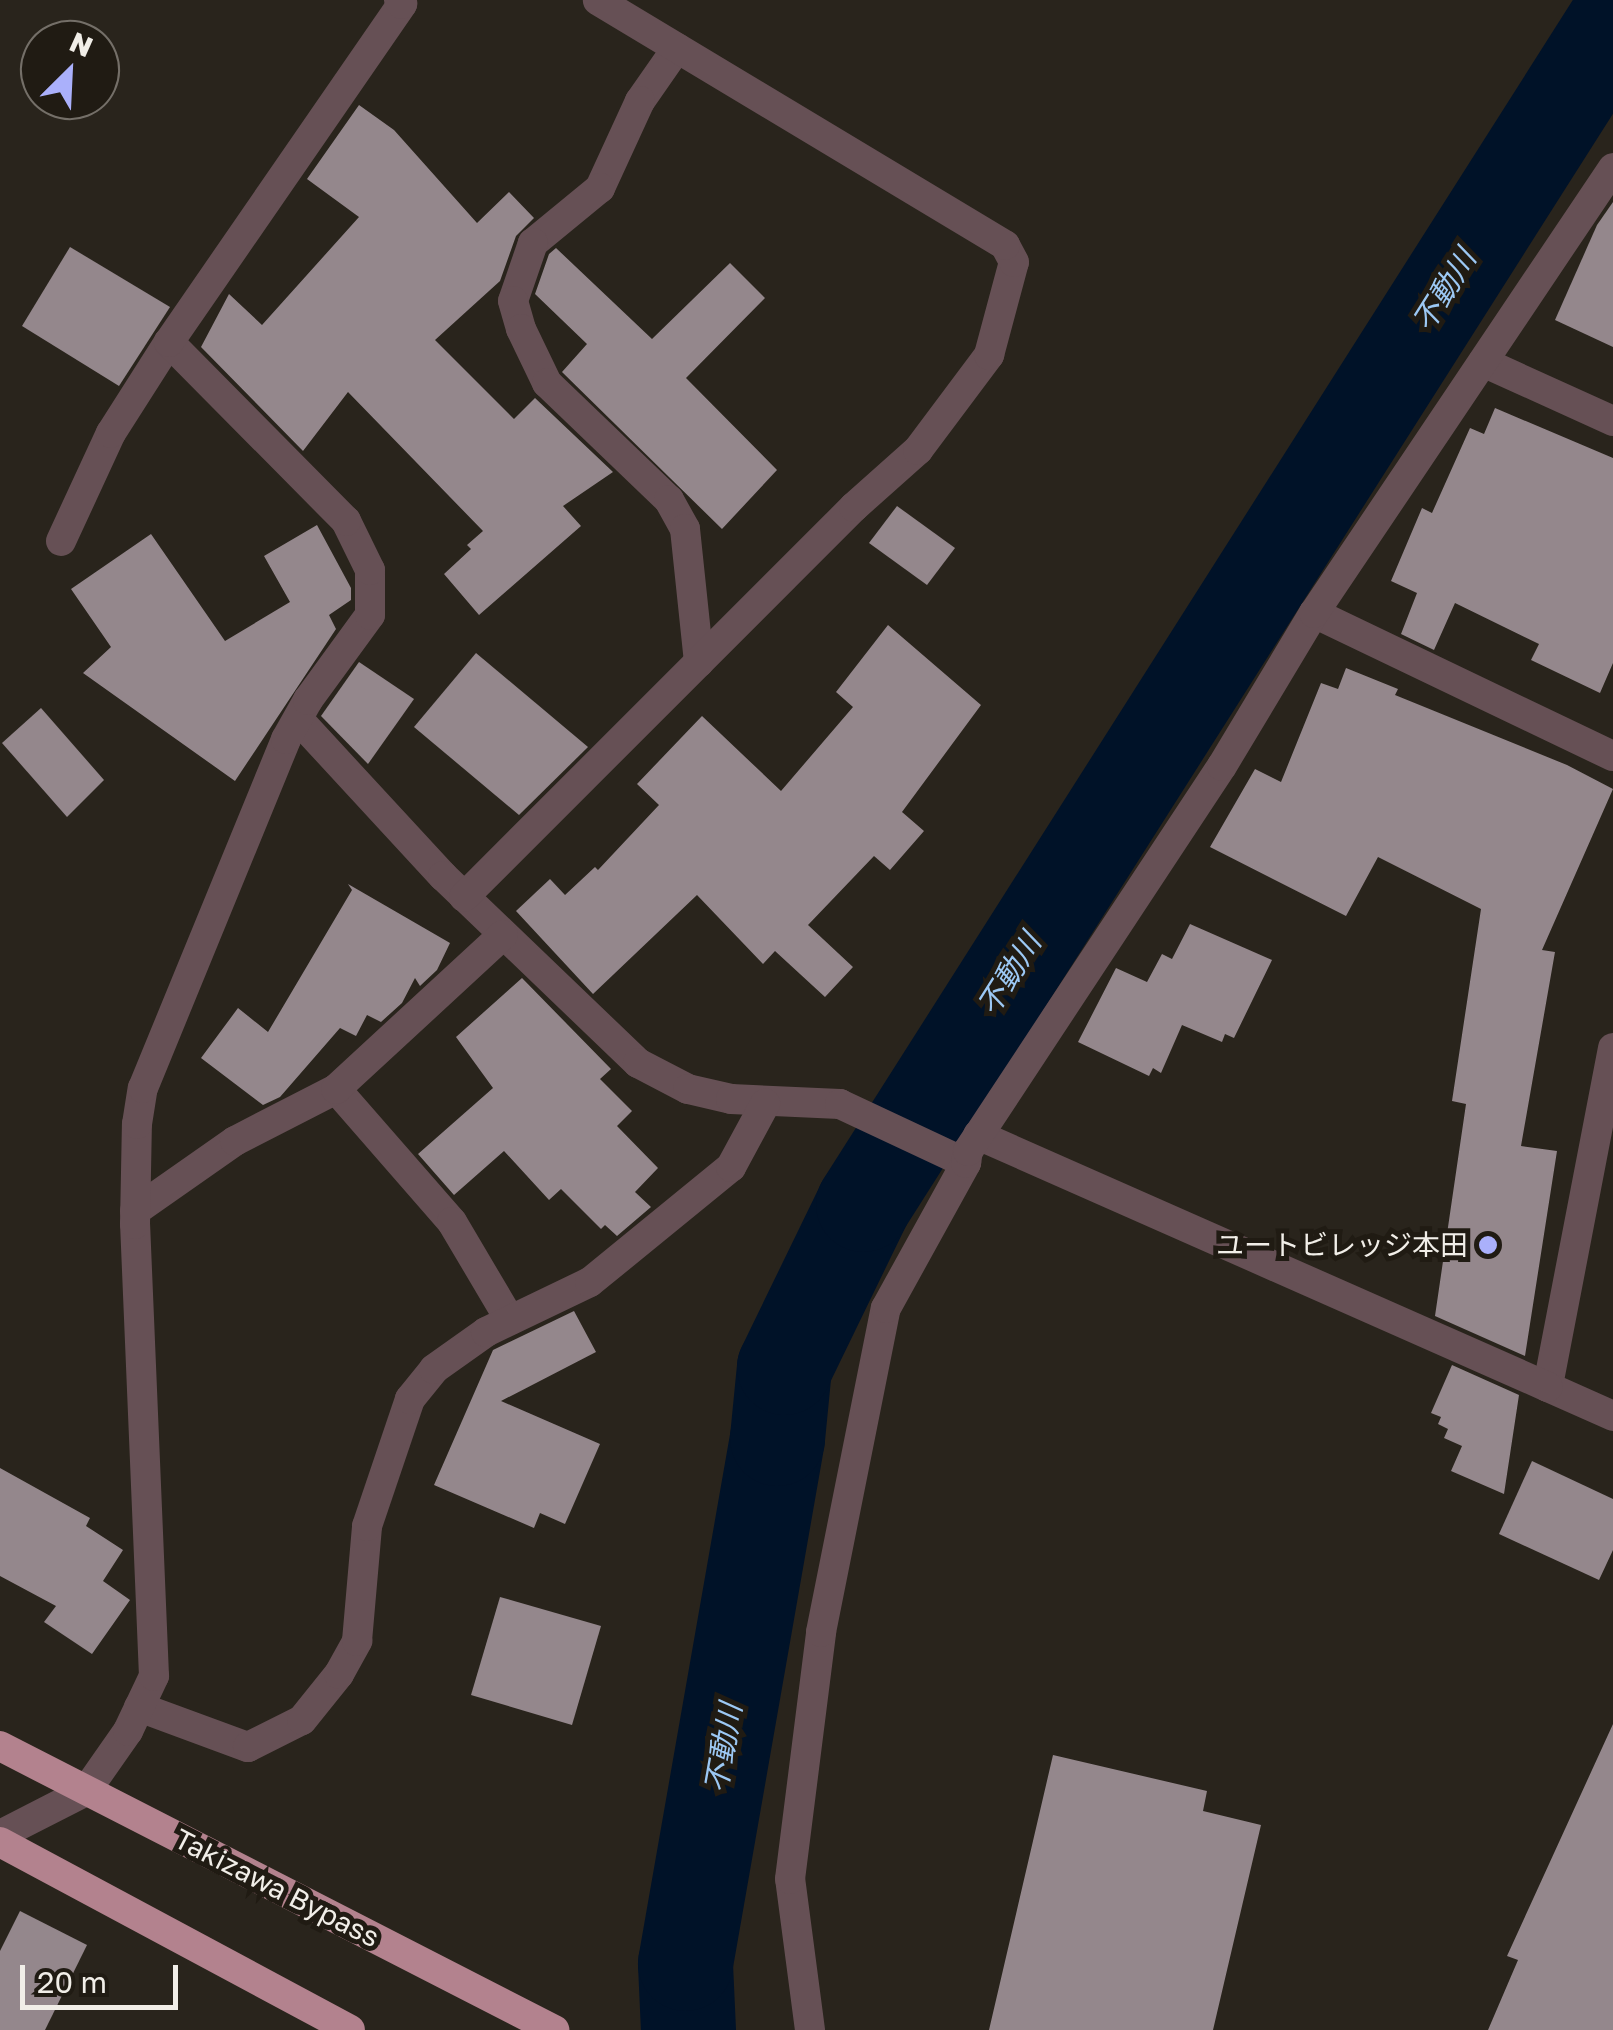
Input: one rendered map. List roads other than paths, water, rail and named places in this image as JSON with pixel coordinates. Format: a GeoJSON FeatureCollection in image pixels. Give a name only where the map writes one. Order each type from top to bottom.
{"type":"FeatureCollection","features":[{"type":"Feature","properties":{"kind":"highway","name":"Takizawa Bypass"},"geometry":{"type":"LineString","coordinates":[[0,1746],[554,2030]]}},
{"type":"Feature","properties":{"kind":"highway"},"geometry":{"type":"LineString","coordinates":[[0,1839],[350,2030]]}},
{"type":"Feature","properties":{"kind":"street"},"geometry":{"type":"LineString","coordinates":[[60,541],[111,433],[169,342],[402,4],[399,0]]}},
{"type":"Feature","properties":{"kind":"street"},"geometry":{"type":"LineString","coordinates":[[464,898],[854,507],[918,450],[959,401],[989,355],[1014,262],[1006,245],[598,0]]}},
{"type":"Feature","properties":{"kind":"street"},"geometry":{"type":"LineString","coordinates":[[677,48],[640,101],[600,188],[532,243],[513,301],[521,329],[548,383],[670,500],[686,530],[699,662]]}},
{"type":"Feature","properties":{"kind":"street"},"geometry":{"type":"LineString","coordinates":[[810,2030],[790,1879],[822,1632],[886,1308],[966,1163],[968,1150],[1222,766],[1314,613],[1613,168]]}},
{"type":"Feature","properties":{"kind":"street"},"geometry":{"type":"LineString","coordinates":[[0,1839],[86,1790],[128,1731],[154,1676],[135,1211],[143,1088],[298,718],[370,615],[370,570],[346,521],[169,342]]}},
{"type":"Feature","properties":{"kind":"street"},"geometry":{"type":"LineString","coordinates":[[1483,362],[1613,421]]}},
{"type":"Feature","properties":{"kind":"street"},"geometry":{"type":"LineString","coordinates":[[1314,613],[1613,756]]}},
{"type":"Feature","properties":{"kind":"street"},"geometry":{"type":"LineString","coordinates":[[298,718],[464,898],[638,1062],[688,1088],[766,1104],[840,1104],[966,1163]]}},
{"type":"Feature","properties":{"kind":"street"},"geometry":{"type":"LineString","coordinates":[[135,1211],[235,1141],[336,1089],[503,935]]}},
{"type":"Feature","properties":{"kind":"street"},"geometry":{"type":"LineString","coordinates":[[1548,1386],[1613,1048]]}},
{"type":"Feature","properties":{"kind":"street"},"geometry":{"type":"LineString","coordinates":[[336,1089],[452,1222],[510,1320]]}},
{"type":"Feature","properties":{"kind":"street"},"geometry":{"type":"LineString","coordinates":[[139,1707],[248,1747],[302,1720],[339,1674],[357,1642],[368,1526],[410,1399],[434,1369],[510,1320],[590,1282],[731,1167],[766,1104]]}},
{"type":"Feature","properties":{"kind":"street"},"geometry":{"type":"LineString","coordinates":[[978,1135],[1613,1416]]}},
{"type":"Feature","properties":{"kind":"waterway","name":"不動川"},"geometry":{"type":"LineString","coordinates":[[688,2030],[685,1963],[777,1438],[784,1367],[863,1204],[1613,24]]}},
{"type":"Feature","properties":{"kind":"place","name":"ユートビレッジ本田"},"geometry":{"type":"Point","coordinates":[1488,1245]}}]}
